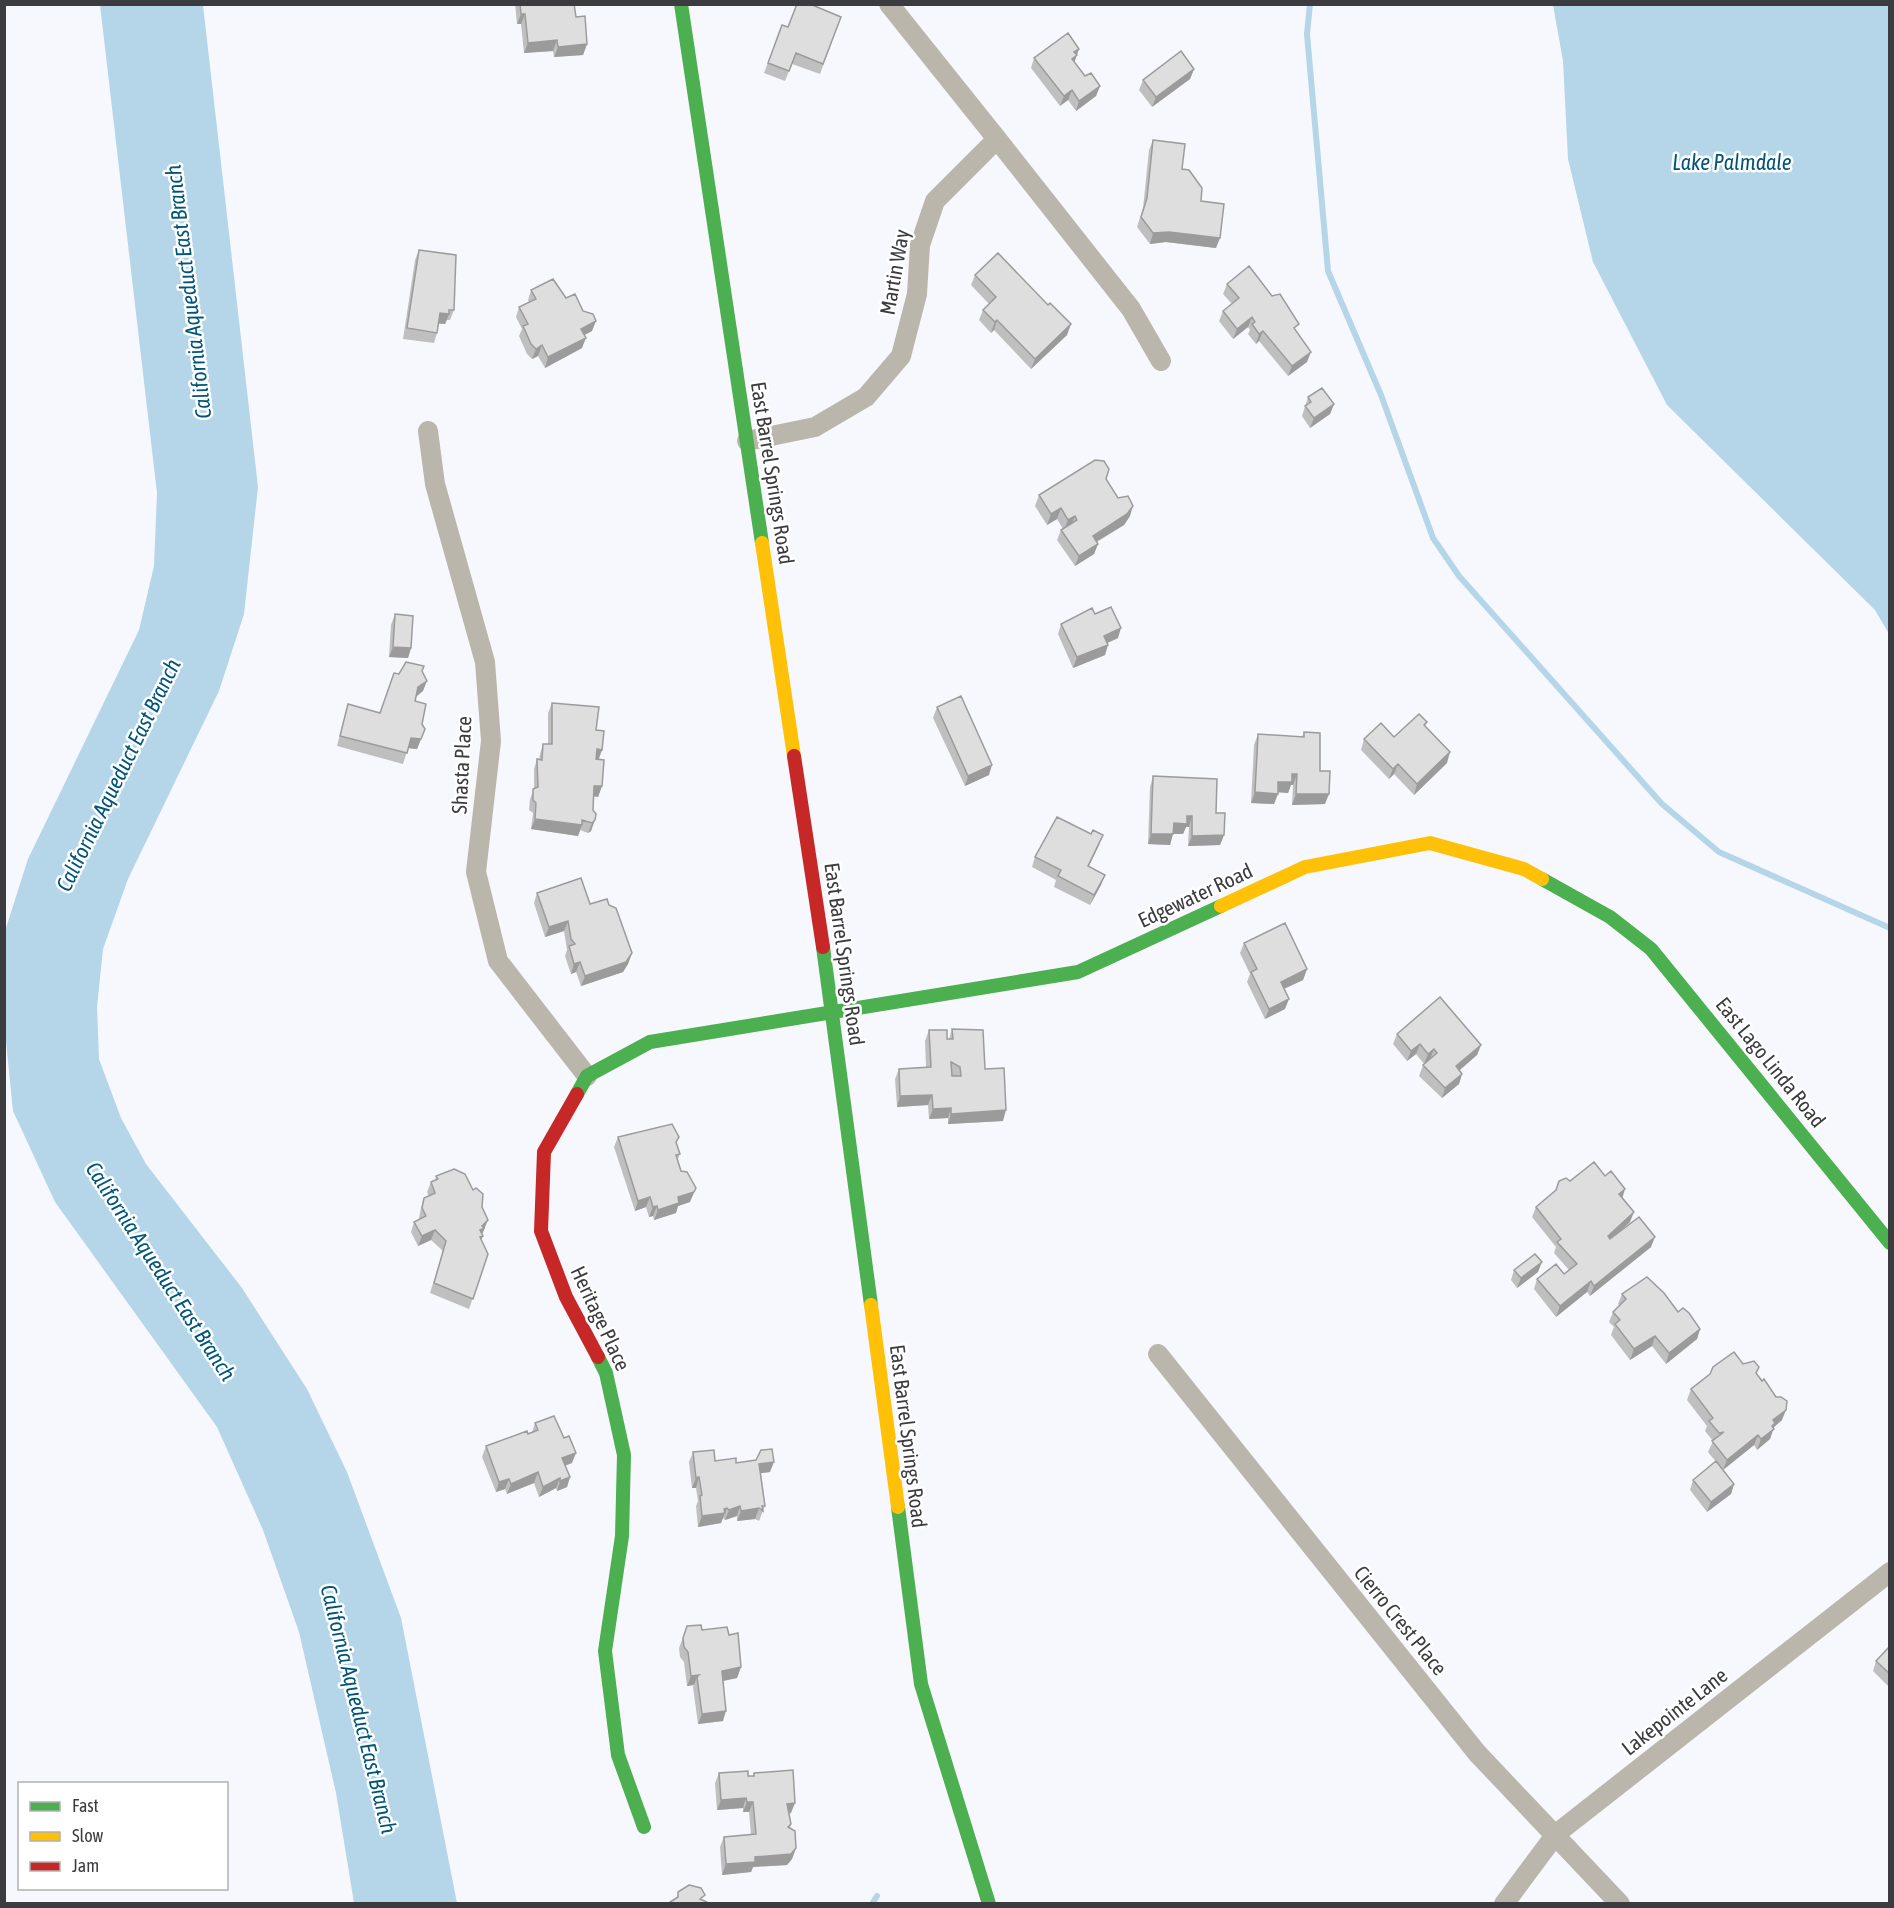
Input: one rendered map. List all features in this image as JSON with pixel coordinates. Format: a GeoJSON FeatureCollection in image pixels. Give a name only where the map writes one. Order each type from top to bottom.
{"type":"FeatureCollection","features":[{"type":"Feature","properties":{"kind":"street","name":"East Barrel Springs Road"},"geometry":{"type":"LineString","coordinates":[[681,4],[833,1014],[921,1684],[989,1904]]}},
{"type":"Feature","properties":{"kind":"street"},"geometry":{"type":"LineString","coordinates":[[889,4],[1131,309],[1161,361]]}},
{"type":"Feature","properties":{"kind":"street","name":"Martin Way"},"geometry":{"type":"LineString","coordinates":[[747,441],[815,427],[866,397],[902,356],[916,294],[920,245],[935,201],[997,139]]}},
{"type":"Feature","properties":{"kind":"street","name":"Shasta Place"},"geometry":{"type":"LineString","coordinates":[[429,431],[435,483],[485,662],[491,741],[476,872],[498,961],[587,1076]]}},
{"type":"Feature","properties":{"kind":"street","name":"Edgewater Road"},"geometry":{"type":"LineString","coordinates":[[587,1076],[650,1042],[785,1019],[833,1014],[1078,972],[1305,867],[1430,843],[1524,869],[1610,917]]}},
{"type":"Feature","properties":{"kind":"street","name":"East Lago Linda Road"},"geometry":{"type":"LineString","coordinates":[[1610,917],[1651,949],[1713,1022],[1890,1243]]}},
{"type":"Feature","properties":{"kind":"street","name":"Heritage Place"},"geometry":{"type":"LineString","coordinates":[[587,1076],[544,1152],[541,1231],[566,1297],[606,1374],[624,1455],[622,1536],[605,1651],[618,1755],[644,1827]]}},
{"type":"Feature","properties":{"kind":"street","name":"Cierro Crest Place"},"geometry":{"type":"LineString","coordinates":[[1158,1354],[1477,1753],[1620,1904]]}},
{"type":"Feature","properties":{"kind":"street","name":"Lakepointe Lane"},"geometry":{"type":"LineString","coordinates":[[1504,1904],[1556,1834],[1890,1572]]}},
{"type":"Feature","properties":{"kind":"water","name":"California Aqueduct East Branch"},"geometry":{"type":"Polygon","coordinates":[[[100,5],[203,5],[258,487],[244,614],[219,691],[128,879],[103,949],[97,1007],[99,1059],[121,1118],[146,1164],[242,1288],[307,1389],[347,1472],[401,1618],[457,1903],[354,1903],[336,1793],[299,1632],[263,1530],[217,1427],[55,1202],[13,1111],[4,1022],[5,931],[28,859],[139,630],[154,566],[157,493],[100,5]]]}},
{"type":"Feature","properties":{"kind":"water","name":"Lake Palmdale"},"geometry":{"type":"Polygon","coordinates":[[[1553,5],[1889,5],[1889,634],[1875,610],[1667,405],[1593,262],[1568,159],[1563,61],[1553,5]]]}},
{"type":"Feature","properties":{"kind":"building"},"geometry":{"type":"Polygon","coordinates":[[[520,4],[574,4],[576,17],[585,16],[587,44],[558,47],[557,40],[528,43],[525,14],[521,14],[520,4]]]}},
{"type":"Feature","properties":{"kind":"building"},"geometry":{"type":"Polygon","coordinates":[[[797,4],[810,4],[841,17],[823,64],[796,53],[789,71],[768,63],[782,25],[788,27],[797,4]]]}},
{"type":"Feature","properties":{"kind":"building"},"geometry":{"type":"Polygon","coordinates":[[[1068,33],[1079,49],[1074,52],[1077,55],[1072,59],[1085,76],[1091,73],[1100,86],[1079,101],[1072,90],[1064,96],[1034,58],[1068,33]]]}},
{"type":"Feature","properties":{"kind":"building"},"geometry":{"type":"Polygon","coordinates":[[[1181,51],[1194,69],[1156,97],[1143,80],[1181,51]]]}},
{"type":"Feature","properties":{"kind":"building"},"geometry":{"type":"Polygon","coordinates":[[[1153,140],[1185,144],[1182,169],[1189,170],[1202,188],[1201,201],[1224,204],[1220,238],[1169,232],[1153,233],[1141,217],[1147,198],[1153,140]]]}},
{"type":"Feature","properties":{"kind":"building"},"geometry":{"type":"Polygon","coordinates":[[[419,250],[456,255],[454,310],[449,310],[449,314],[440,313],[437,333],[407,328],[419,250]]]}},
{"type":"Feature","properties":{"kind":"building"},"geometry":{"type":"Polygon","coordinates":[[[998,253],[1048,305],[1050,303],[1071,324],[1035,359],[997,320],[995,322],[983,310],[996,297],[975,275],[998,253]]]}},
{"type":"Feature","properties":{"kind":"building"},"geometry":{"type":"Polygon","coordinates":[[[1249,266],[1272,296],[1280,294],[1299,324],[1294,328],[1311,352],[1292,366],[1263,331],[1259,334],[1252,324],[1255,322],[1252,317],[1237,329],[1223,311],[1239,298],[1227,284],[1249,266]]]}},
{"type":"Feature","properties":{"kind":"building"},"geometry":{"type":"Polygon","coordinates":[[[553,279],[566,298],[575,294],[583,311],[593,314],[596,321],[581,329],[586,338],[548,357],[542,345],[536,349],[531,344],[523,326],[528,324],[519,307],[536,299],[531,290],[553,279]]]}},
{"type":"Feature","properties":{"kind":"building"},"geometry":{"type":"Polygon","coordinates":[[[1322,388],[1334,404],[1314,418],[1305,406],[1311,402],[1308,397],[1322,388]]]}},
{"type":"Feature","properties":{"kind":"building"},"geometry":{"type":"Polygon","coordinates":[[[1095,460],[1104,461],[1109,469],[1106,479],[1118,498],[1128,496],[1133,506],[1127,514],[1093,536],[1098,544],[1079,556],[1061,530],[1077,520],[1075,516],[1068,520],[1061,508],[1051,514],[1039,495],[1095,460]]]}},
{"type":"Feature","properties":{"kind":"building"},"geometry":{"type":"Polygon","coordinates":[[[1111,607],[1121,628],[1104,636],[1108,645],[1077,657],[1061,624],[1092,608],[1095,614],[1111,607]]]}},
{"type":"Feature","properties":{"kind":"building"},"geometry":{"type":"Polygon","coordinates":[[[395,614],[413,616],[411,648],[393,647],[395,614]]]}},
{"type":"Feature","properties":{"kind":"building"},"geometry":{"type":"Polygon","coordinates":[[[406,662],[424,666],[422,671],[427,681],[418,687],[415,701],[426,704],[422,724],[425,729],[421,739],[411,738],[407,753],[340,736],[348,704],[380,713],[394,673],[399,674],[406,662]]]}},
{"type":"Feature","properties":{"kind":"building"},"geometry":{"type":"Polygon","coordinates":[[[961,696],[992,765],[968,776],[937,707],[961,696]]]}},
{"type":"Feature","properties":{"kind":"building"},"geometry":{"type":"Polygon","coordinates":[[[552,703],[599,707],[596,730],[604,731],[602,750],[597,749],[596,759],[604,760],[602,786],[594,786],[593,810],[596,814],[592,823],[582,820],[582,825],[535,819],[536,803],[533,800],[533,789],[538,787],[537,759],[542,760],[543,744],[552,744],[552,703]]]}},
{"type":"Feature","properties":{"kind":"building"},"geometry":{"type":"Polygon","coordinates":[[[1419,714],[1427,722],[1424,725],[1450,752],[1417,784],[1398,764],[1393,769],[1364,739],[1381,723],[1394,737],[1419,714]]]}},
{"type":"Feature","properties":{"kind":"building"},"geometry":{"type":"Polygon","coordinates":[[[1304,732],[1320,733],[1320,771],[1330,771],[1329,794],[1296,794],[1297,774],[1292,774],[1292,782],[1278,782],[1278,794],[1255,792],[1258,734],[1304,737],[1304,732]]]}},
{"type":"Feature","properties":{"kind":"building"},"geometry":{"type":"Polygon","coordinates":[[[1153,776],[1217,779],[1216,813],[1225,813],[1224,835],[1192,836],[1192,816],[1187,816],[1187,824],[1174,823],[1173,834],[1151,834],[1153,776]]]}},
{"type":"Feature","properties":{"kind":"building"},"geometry":{"type":"Polygon","coordinates":[[[1057,817],[1091,834],[1093,830],[1103,835],[1088,866],[1105,875],[1094,895],[1058,876],[1061,870],[1035,857],[1057,817]]]}},
{"type":"Feature","properties":{"kind":"building"},"geometry":{"type":"Polygon","coordinates":[[[581,878],[590,904],[607,899],[609,905],[616,908],[632,953],[626,962],[585,976],[580,962],[574,964],[569,946],[575,944],[571,939],[568,921],[549,927],[537,893],[581,878]]]}},
{"type":"Feature","properties":{"kind":"building"},"geometry":{"type":"Polygon","coordinates":[[[1285,923],[1307,969],[1281,982],[1289,999],[1269,1009],[1251,972],[1257,969],[1244,943],[1285,923]]]}},
{"type":"Feature","properties":{"kind":"building"},"geometry":{"type":"Polygon","coordinates":[[[1440,997],[1481,1045],[1456,1066],[1462,1074],[1445,1088],[1423,1065],[1437,1053],[1434,1049],[1428,1054],[1420,1044],[1411,1051],[1397,1034],[1440,997]]]}},
{"type":"Feature","properties":{"kind":"building"},"geometry":{"type":"Polygon","coordinates":[[[952,1029],[983,1030],[985,1069],[1004,1068],[1006,1110],[951,1114],[951,1108],[933,1109],[932,1095],[900,1096],[899,1069],[931,1067],[929,1030],[947,1030],[947,1039],[953,1039],[952,1029]],[[951,1062],[952,1076],[961,1076],[960,1067],[951,1062]]]}},
{"type":"Feature","properties":{"kind":"building"},"geometry":{"type":"Polygon","coordinates":[[[672,1124],[679,1137],[676,1142],[680,1154],[676,1155],[681,1171],[687,1172],[696,1188],[694,1192],[678,1197],[679,1203],[658,1210],[657,1206],[653,1207],[650,1197],[638,1201],[618,1137],[672,1124]]]}},
{"type":"Feature","properties":{"kind":"building"},"geometry":{"type":"Polygon","coordinates":[[[1594,1162],[1605,1176],[1611,1171],[1625,1189],[1619,1194],[1634,1212],[1608,1236],[1610,1239],[1639,1217],[1655,1237],[1594,1286],[1591,1281],[1560,1306],[1537,1279],[1556,1264],[1564,1274],[1577,1264],[1557,1242],[1561,1239],[1536,1207],[1556,1190],[1559,1181],[1566,1178],[1570,1181],[1594,1162]]]}},
{"type":"Feature","properties":{"kind":"building"},"geometry":{"type":"Polygon","coordinates":[[[454,1169],[465,1174],[473,1190],[476,1188],[483,1194],[482,1207],[488,1220],[482,1226],[484,1228],[480,1230],[483,1236],[480,1237],[488,1254],[473,1299],[434,1283],[446,1241],[435,1230],[422,1236],[414,1222],[426,1216],[422,1208],[424,1198],[435,1193],[431,1182],[438,1179],[436,1176],[454,1169]]]}},
{"type":"Feature","properties":{"kind":"building"},"geometry":{"type":"Polygon","coordinates":[[[1535,1254],[1542,1262],[1521,1278],[1514,1270],[1535,1254]]]}},
{"type":"Feature","properties":{"kind":"building"},"geometry":{"type":"Polygon","coordinates":[[[1647,1277],[1664,1293],[1678,1312],[1683,1308],[1689,1313],[1700,1329],[1669,1353],[1655,1336],[1634,1349],[1615,1324],[1620,1320],[1613,1312],[1626,1299],[1622,1294],[1647,1277]]]}},
{"type":"Feature","properties":{"kind":"building"},"geometry":{"type":"Polygon","coordinates":[[[1734,1352],[1743,1364],[1754,1361],[1759,1367],[1756,1373],[1762,1381],[1764,1379],[1776,1397],[1787,1401],[1786,1410],[1773,1420],[1774,1429],[1761,1439],[1758,1435],[1727,1460],[1712,1441],[1724,1432],[1719,1433],[1709,1421],[1713,1418],[1691,1389],[1710,1374],[1713,1367],[1734,1352]]]}},
{"type":"Feature","properties":{"kind":"building"},"geometry":{"type":"Polygon","coordinates":[[[554,1416],[564,1438],[569,1436],[576,1453],[562,1458],[570,1477],[560,1481],[560,1478],[543,1487],[538,1472],[511,1484],[509,1479],[499,1482],[486,1446],[527,1431],[528,1434],[538,1430],[535,1423],[554,1416]]]}},
{"type":"Feature","properties":{"kind":"building"},"geometry":{"type":"Polygon","coordinates":[[[772,1449],[774,1462],[759,1464],[765,1506],[762,1506],[763,1511],[759,1508],[741,1511],[740,1506],[729,1510],[724,1509],[725,1513],[702,1516],[700,1496],[702,1495],[699,1477],[696,1478],[693,1452],[714,1450],[715,1461],[736,1458],[736,1463],[756,1460],[761,1450],[772,1449]]]}},
{"type":"Feature","properties":{"kind":"building"},"geometry":{"type":"Polygon","coordinates":[[[1716,1461],[1734,1484],[1711,1502],[1693,1480],[1716,1461]]]}},
{"type":"Feature","properties":{"kind":"building"},"geometry":{"type":"Polygon","coordinates":[[[701,1625],[702,1630],[727,1627],[729,1635],[738,1633],[741,1667],[722,1671],[726,1711],[702,1714],[697,1677],[699,1675],[691,1676],[688,1652],[684,1647],[683,1638],[687,1626],[701,1625]]]}},
{"type":"Feature","properties":{"kind":"building"},"geometry":{"type":"Polygon","coordinates":[[[1890,1646],[1890,1674],[1876,1661],[1890,1646]]]}},
{"type":"Feature","properties":{"kind":"building"},"geometry":{"type":"Polygon","coordinates":[[[793,1770],[795,1803],[787,1804],[791,1824],[788,1827],[795,1831],[796,1848],[791,1854],[755,1857],[755,1862],[726,1864],[724,1837],[756,1834],[753,1802],[747,1802],[746,1798],[721,1800],[719,1773],[748,1771],[748,1776],[754,1776],[754,1773],[793,1770]]]}},
{"type":"Feature","properties":{"kind":"building"},"geometry":{"type":"Polygon","coordinates":[[[689,1885],[701,1888],[705,1895],[700,1899],[708,1904],[667,1904],[678,1897],[678,1892],[689,1885]]]}},
{"type":"Feature","properties":{"kind":"waterway"},"geometry":{"type":"LineString","coordinates":[[1310,4],[1307,34],[1328,271],[1381,395],[1433,538],[1459,576],[1662,804],[1719,852],[1890,928]]}},
{"type":"Feature","properties":{"kind":"waterway"},"geometry":{"type":"LineString","coordinates":[[872,1904],[877,1896]]}},
{"type":"Feature","properties":{"kind":"traffic: fast"},"geometry":{"type":"LineString","coordinates":[[681,4],[762,543]]}},
{"type":"Feature","properties":{"kind":"traffic: fast"},"geometry":{"type":"LineString","coordinates":[[1542,879],[1610,917],[1651,949],[1890,1243]]}},
{"type":"Feature","properties":{"kind":"traffic: fast"},"geometry":{"type":"LineString","coordinates":[[577,1094],[587,1076],[650,1042],[1078,972],[1221,906]]}},
{"type":"Feature","properties":{"kind":"traffic: fast"},"geometry":{"type":"LineString","coordinates":[[823,947],[871,1305]]}},
{"type":"Feature","properties":{"kind":"traffic: fast"},"geometry":{"type":"LineString","coordinates":[[598,1357],[606,1373],[624,1455],[622,1536],[605,1651],[618,1755],[644,1827]]}},
{"type":"Feature","properties":{"kind":"traffic: fast"},"geometry":{"type":"LineString","coordinates":[[898,1507],[921,1684],[989,1904]]}},
{"type":"Feature","properties":{"kind":"traffic: slow"},"geometry":{"type":"LineString","coordinates":[[762,543],[794,756]]}},
{"type":"Feature","properties":{"kind":"traffic: slow"},"geometry":{"type":"LineString","coordinates":[[1221,906],[1305,867],[1430,843],[1524,869],[1542,879]]}},
{"type":"Feature","properties":{"kind":"traffic: slow"},"geometry":{"type":"LineString","coordinates":[[871,1305],[898,1507]]}},
{"type":"Feature","properties":{"kind":"traffic: jam"},"geometry":{"type":"LineString","coordinates":[[794,756],[823,947]]}},
{"type":"Feature","properties":{"kind":"traffic: jam"},"geometry":{"type":"LineString","coordinates":[[577,1094],[544,1152],[541,1231],[566,1297],[598,1357]]}}]}
